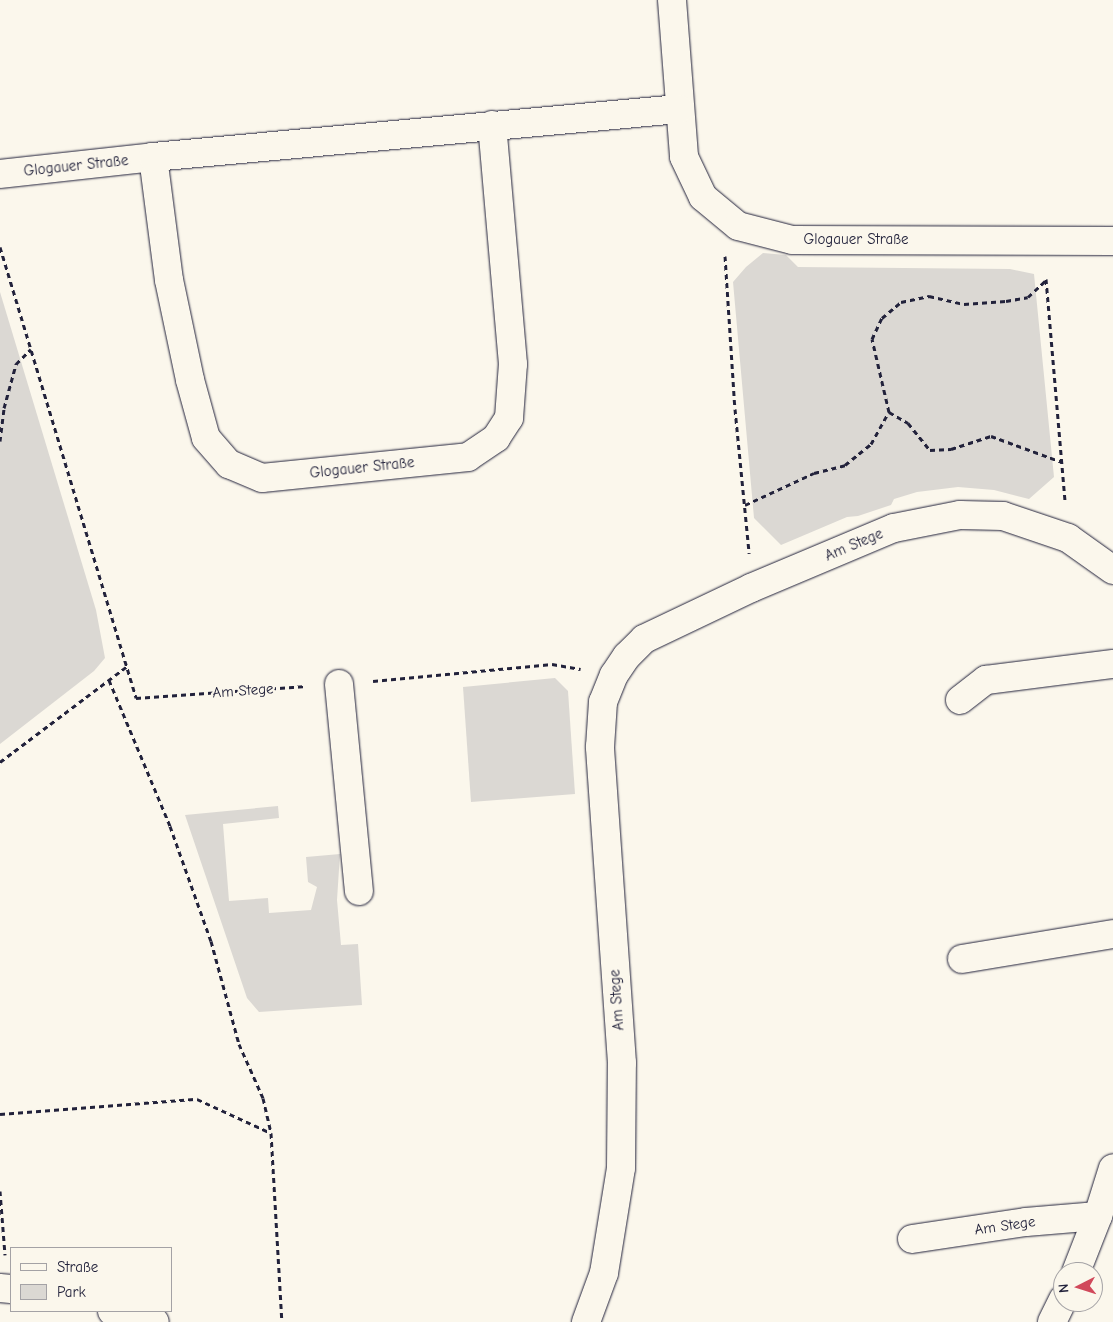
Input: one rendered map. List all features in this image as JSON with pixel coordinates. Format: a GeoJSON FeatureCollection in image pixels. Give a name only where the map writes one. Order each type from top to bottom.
{"type":"FeatureCollection","features":[{"type":"Feature","properties":{"kind":"street","name":"Glogauer Straße"},"geometry":{"type":"LineString","coordinates":[[672,0],[684,156],[703,197],[738,226],[792,240],[1113,241]]}},
{"type":"Feature","properties":{"kind":"street","name":"Glogauer Straße"},"geometry":{"type":"LineString","coordinates":[[0,174],[153,157],[680,109]]}},
{"type":"Feature","properties":{"kind":"street","name":"Glogauer Straße"},"geometry":{"type":"LineString","coordinates":[[153,157],[169,280],[190,380],[206,438],[229,464],[262,478],[468,457],[496,438],[509,418],[513,364],[492,125]]}},
{"type":"Feature","properties":{"kind":"street","name":"Am Stege"},"geometry":{"type":"LineString","coordinates":[[586,1322],[604,1273],[621,1168],[622,1063],[600,747],[603,702],[614,675],[627,656],[644,639],[751,588],[894,528],[960,515],[1004,516],[1068,538],[1113,570]]}},
{"type":"Feature","properties":{"kind":"street"},"geometry":{"type":"LineString","coordinates":[[960,700],[986,680],[1113,664]]}},
{"type":"Feature","properties":{"kind":"street"},"geometry":{"type":"LineString","coordinates":[[339,684],[359,891]]}},
{"type":"Feature","properties":{"kind":"street"},"geometry":{"type":"LineString","coordinates":[[962,959],[1113,934]]}},
{"type":"Feature","properties":{"kind":"street"},"geometry":{"type":"LineString","coordinates":[[1080,1262],[1098,1216],[1113,1168]]}},
{"type":"Feature","properties":{"kind":"street","name":"Am Stege"},"geometry":{"type":"LineString","coordinates":[[912,1239],[1026,1222],[1098,1216]]}},
{"type":"Feature","properties":{"kind":"street"},"geometry":{"type":"LineString","coordinates":[[116,1312],[155,1322]]}},
{"type":"Feature","properties":{"kind":"path"},"geometry":{"type":"LineString","coordinates":[[738,226],[724,251],[735,409],[751,588]]}},
{"type":"Feature","properties":{"kind":"path"},"geometry":{"type":"LineString","coordinates":[[1042,241],[1068,538]]}},
{"type":"Feature","properties":{"kind":"path"},"geometry":{"type":"LineString","coordinates":[[0,247],[126,667],[0,762]]}},
{"type":"Feature","properties":{"kind":"path"},"geometry":{"type":"LineString","coordinates":[[745,505],[814,473],[845,465],[870,444],[889,412],[872,339],[882,318],[894,307],[901,302],[929,296],[964,304],[1021,299],[1028,297],[1046,280]]}},
{"type":"Feature","properties":{"kind":"path"},"geometry":{"type":"LineString","coordinates":[[0,441],[4,408],[16,364],[31,349]]}},
{"type":"Feature","properties":{"kind":"path"},"geometry":{"type":"LineString","coordinates":[[889,412],[908,423],[930,450],[951,449],[991,436],[1062,462]]}},
{"type":"Feature","properties":{"kind":"path","name":"Am Stege"},"geometry":{"type":"LineString","coordinates":[[126,667],[136,698],[339,684],[552,664],[614,675]]}},
{"type":"Feature","properties":{"kind":"path"},"geometry":{"type":"LineString","coordinates":[[109,680],[170,826],[211,941],[239,1044],[263,1098],[270,1133],[282,1322]]}},
{"type":"Feature","properties":{"kind":"path"},"geometry":{"type":"LineString","coordinates":[[0,1114],[197,1099],[270,1133]]}},
{"type":"Feature","properties":{"kind":"path"},"geometry":{"type":"LineString","coordinates":[[0,1191],[6,1289]]}},
{"type":"Feature","properties":{"kind":"green space"},"geometry":{"type":"Polygon","coordinates":[[[763,253],[786,255],[798,267],[1010,269],[1034,274],[1054,477],[1029,499],[994,490],[958,487],[917,492],[894,499],[891,505],[858,516],[847,517],[781,545],[754,518],[733,282],[746,267],[763,253]]]}},
{"type":"Feature","properties":{"kind":"green space"},"geometry":{"type":"Polygon","coordinates":[[[0,292],[96,610],[105,658],[94,671],[0,744],[0,292]]]}},
{"type":"Feature","properties":{"kind":"green space"},"geometry":{"type":"Polygon","coordinates":[[[555,678],[568,691],[575,794],[471,802],[463,687],[555,678]]]}},
{"type":"Feature","properties":{"kind":"green space"},"geometry":{"type":"Polygon","coordinates":[[[278,806],[279,818],[223,824],[229,901],[268,898],[269,913],[311,910],[317,887],[308,882],[306,857],[340,854],[337,900],[341,945],[358,944],[362,1005],[259,1012],[247,998],[185,815],[278,806]]]}}]}
